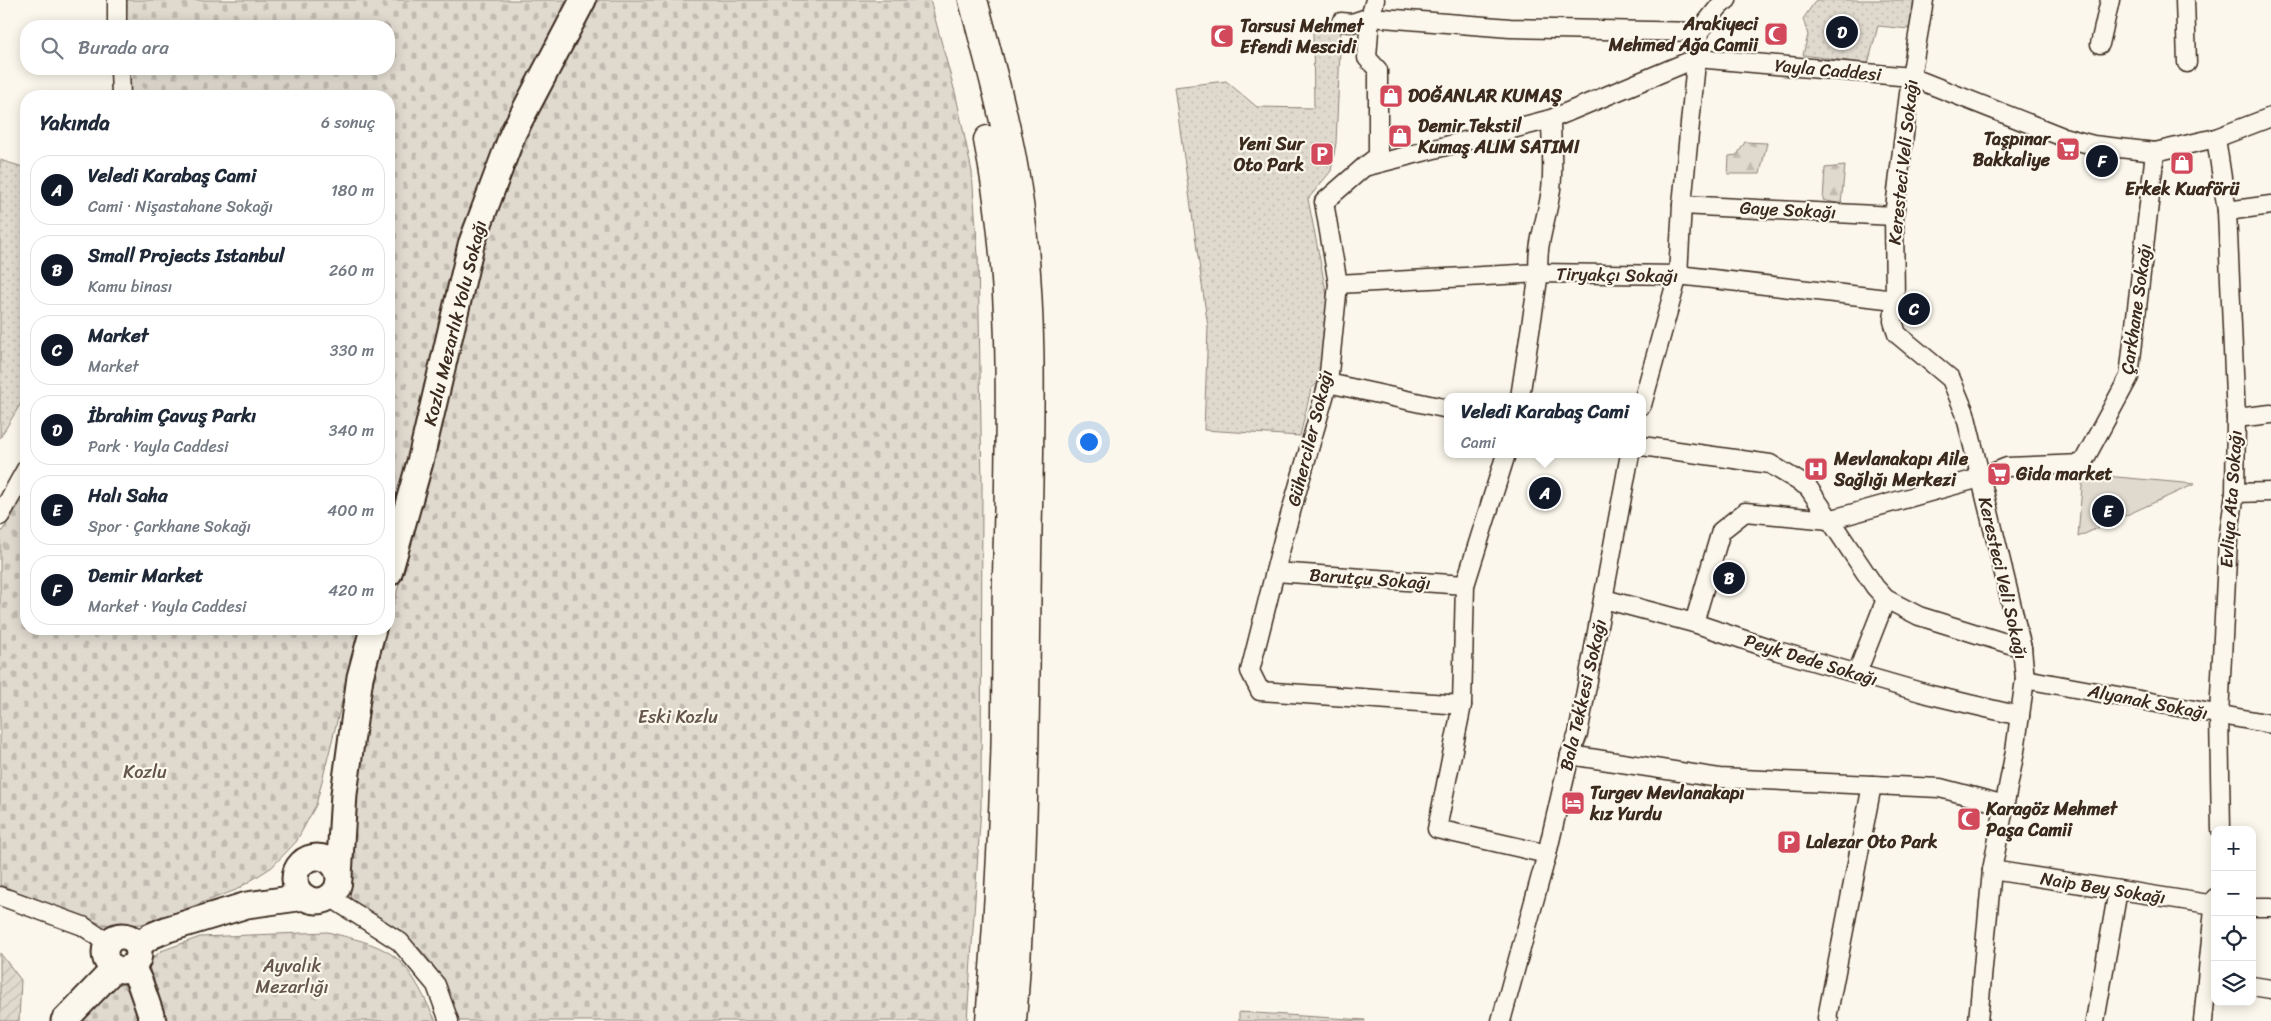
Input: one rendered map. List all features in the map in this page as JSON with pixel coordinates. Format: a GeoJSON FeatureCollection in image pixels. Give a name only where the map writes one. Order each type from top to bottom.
{"type":"FeatureCollection","features":[{"type":"Feature","properties":{"kind":"main road"},"geometry":{"type":"LineString","coordinates":[[955,0],[994,168],[1006,264],[1009,320],[1010,422],[1005,763],[990,1021]]}},
{"type":"Feature","properties":{"kind":"main road"},"geometry":{"type":"LineString","coordinates":[[973,0],[990,66],[1018,194],[1028,301],[1030,393],[1025,739],[1012,1021]]}},
{"type":"Feature","properties":{"kind":"street"},"geometry":{"type":"LineString","coordinates":[[117,0],[117,20]]}},
{"type":"Feature","properties":{"kind":"street","name":"Kozlu Mezarlık Yolu Sokağı"},"geometry":{"type":"LineString","coordinates":[[395,552],[425,443],[471,245],[512,133],[583,0]]}},
{"type":"Feature","properties":{"kind":"street"},"geometry":{"type":"LineString","coordinates":[[1364,167],[1378,156],[1378,70],[1367,58],[1370,17],[1375,0]]}},
{"type":"Feature","properties":{"kind":"street"},"geometry":{"type":"LineString","coordinates":[[1645,393],[1678,276],[1682,205],[1699,32],[1721,4],[1727,0]]}},
{"type":"Feature","properties":{"kind":"street","name":"Keresteci Veli Sokağı"},"geometry":{"type":"LineString","coordinates":[[1924,0],[1911,78],[1894,216],[1895,300],[1893,321],[1897,334],[1951,379],[1965,413],[2022,648],[2025,679],[2005,805],[1992,870],[1978,1021]]}},
{"type":"Feature","properties":{"kind":"street"},"geometry":{"type":"LineString","coordinates":[[2100,44],[2110,0]]}},
{"type":"Feature","properties":{"kind":"street"},"geometry":{"type":"LineString","coordinates":[[2185,0],[2187,63]]}},
{"type":"Feature","properties":{"kind":"street"},"geometry":{"type":"LineString","coordinates":[[1342,22],[1352,23],[1370,17],[1510,28],[1699,32]]}},
{"type":"Feature","properties":{"kind":"street","name":"Yayla Caddesi"},"geometry":{"type":"LineString","coordinates":[[1697,58],[1911,78],[2063,137],[2093,145],[2155,152],[2216,138],[2239,131],[2271,117]]}},
{"type":"Feature","properties":{"kind":"street","name":"Güherciler Sokağı"},"geometry":{"type":"LineString","coordinates":[[1462,705],[1260,691],[1250,671],[1275,572],[1328,383],[1338,284],[1324,202],[1364,167],[1551,119],[1697,58]]}},
{"type":"Feature","properties":{"kind":"street"},"geometry":{"type":"LineString","coordinates":[[120,75],[121,90]]}},
{"type":"Feature","properties":{"kind":"street"},"geometry":{"type":"LineString","coordinates":[[1521,393],[1539,273],[1538,264],[1552,189],[1551,119]]}},
{"type":"Feature","properties":{"kind":"street","name":"Evliya Ata Sokağı"},"geometry":{"type":"LineString","coordinates":[[2216,138],[2227,211],[2236,418],[2235,494],[2228,540],[2219,715],[2221,826]]}},
{"type":"Feature","properties":{"kind":"street","name":"Çarkhane Sokağı"},"geometry":{"type":"LineString","coordinates":[[1829,520],[1980,478],[2006,467],[2082,464],[2129,377],[2155,152]]}},
{"type":"Feature","properties":{"kind":"street"},"geometry":{"type":"LineString","coordinates":[[2227,211],[2271,204]]}},
{"type":"Feature","properties":{"kind":"street","name":"Gaye Sokağı"},"geometry":{"type":"LineString","coordinates":[[1682,205],[1894,216]]}},
{"type":"Feature","properties":{"kind":"street","name":"Tiryakçı Sokağı"},"geometry":{"type":"LineString","coordinates":[[1338,284],[1539,273],[1678,276],[1895,300]]}},
{"type":"Feature","properties":{"kind":"street"},"geometry":{"type":"LineString","coordinates":[[1328,383],[1444,408]]}},
{"type":"Feature","properties":{"kind":"street"},"geometry":{"type":"LineString","coordinates":[[2236,418],[2271,414]]}},
{"type":"Feature","properties":{"kind":"street"},"geometry":{"type":"LineString","coordinates":[[1646,447],[1770,464],[1808,487],[1875,587],[1886,599],[1919,616],[2022,648]]}},
{"type":"Feature","properties":{"kind":"street"},"geometry":{"type":"LineString","coordinates":[[1505,458],[1465,585],[1462,705],[1438,829],[1547,854]]}},
{"type":"Feature","properties":{"kind":"street","name":"Bala Tekkesi Sokağı"},"geometry":{"type":"LineString","coordinates":[[1501,1021],[1547,854],[1570,755],[1578,734],[1629,458]]}},
{"type":"Feature","properties":{"kind":"street"},"geometry":{"type":"LineString","coordinates":[[0,516],[20,480]]}},
{"type":"Feature","properties":{"kind":"street"},"geometry":{"type":"LineString","coordinates":[[2235,494],[2271,492]]}},
{"type":"Feature","properties":{"kind":"street"},"geometry":{"type":"LineString","coordinates":[[1694,623],[1721,530],[1744,512],[1829,520]]}},
{"type":"Feature","properties":{"kind":"street","name":"Barutçu Sokağı"},"geometry":{"type":"LineString","coordinates":[[1275,572],[1465,585]]}},
{"type":"Feature","properties":{"kind":"street","name":"Peyk Dede Sokağı"},"geometry":{"type":"LineString","coordinates":[[1604,599],[1694,623],[1778,651],[1931,695],[2020,716]]}},
{"type":"Feature","properties":{"kind":"street"},"geometry":{"type":"LineString","coordinates":[[1857,673],[1886,599]]}},
{"type":"Feature","properties":{"kind":"street"},"geometry":{"type":"LineString","coordinates":[[344,794],[329,827],[295,880],[300,893],[305,897],[318,901],[334,886],[360,677],[371,635]]}},
{"type":"Feature","properties":{"kind":"street","name":"Alyanak Sokağı"},"geometry":{"type":"LineString","coordinates":[[2025,679],[2271,724]]}},
{"type":"Feature","properties":{"kind":"street"},"geometry":{"type":"LineString","coordinates":[[1570,755],[1719,778],[1940,788],[2005,805]]}},
{"type":"Feature","properties":{"kind":"street"},"geometry":{"type":"LineString","coordinates":[[1829,1021],[1828,1018],[1872,785]]}},
{"type":"Feature","properties":{"kind":"street"},"geometry":{"type":"LineString","coordinates":[[247,904],[305,863],[326,859],[332,863],[334,886],[400,942],[436,985],[449,1021]]}},
{"type":"Feature","properties":{"kind":"street","name":"Naip Bey Sokağı"},"geometry":{"type":"LineString","coordinates":[[1992,870],[2211,903]]}},
{"type":"Feature","properties":{"kind":"street"},"geometry":{"type":"LineString","coordinates":[[2095,1021],[2118,890]]}},
{"type":"Feature","properties":{"kind":"street"},"geometry":{"type":"LineString","coordinates":[[0,896],[83,926],[108,943],[114,938],[124,936],[134,941],[128,960],[140,982],[153,1021]]}},
{"type":"Feature","properties":{"kind":"street"},"geometry":{"type":"LineString","coordinates":[[64,1021],[151,936],[247,904],[305,897]]}},
{"type":"Feature","properties":{"kind":"street"},"geometry":{"type":"LineString","coordinates":[[2256,907],[2271,908]]}},
{"type":"Feature","properties":{"kind":"street"},"geometry":{"type":"LineString","coordinates":[[2212,961],[2214,916]]}},
{"type":"Feature","properties":{"kind":"street"},"geometry":{"type":"LineString","coordinates":[[2203,1021],[2211,981]]}},
{"type":"Feature","properties":{"kind":"street"},"geometry":{"type":"LineString","coordinates":[[2256,987],[2271,989]]}},
{"type":"Feature","properties":{"kind":"green space"},"geometry":{"type":"Polygon","coordinates":[[[125,0],[570,0],[499,137],[459,236],[423,402],[395,505],[395,90],[126,90],[127,75],[395,75],[395,20],[126,20],[125,0]]]}},
{"type":"Feature","properties":{"kind":"green space","name":"Eski Kozlu"},"geometry":{"type":"Polygon","coordinates":[[[599,0],[930,0],[956,96],[972,172],[978,256],[982,484],[981,807],[967,1021],[459,1021],[441,978],[420,949],[392,927],[351,905],[346,788],[386,635],[395,635],[395,599],[448,395],[467,304],[489,226],[555,75],[599,0]]]}},
{"type":"Feature","properties":{"kind":"green space"},"geometry":{"type":"Polygon","coordinates":[[[1816,0],[1914,0],[1909,29],[1878,26],[1868,64],[1803,55],[1808,35],[1803,19],[1816,0]]]}},
{"type":"Feature","properties":{"kind":"green space"},"geometry":{"type":"Polygon","coordinates":[[[1341,28],[1336,143],[1331,171],[1308,199],[1327,296],[1322,379],[1311,389],[1300,436],[1204,430],[1208,327],[1174,87],[1226,81],[1257,107],[1314,108],[1313,29],[1341,28]]]}},
{"type":"Feature","properties":{"kind":"green space"},"geometry":{"type":"Polygon","coordinates":[[[1745,142],[1767,143],[1760,174],[1728,174],[1729,156],[1737,155],[1745,142]]]}},
{"type":"Feature","properties":{"kind":"green space"},"geometry":{"type":"Polygon","coordinates":[[[0,160],[20,166],[20,405],[0,438],[0,160]]]}},
{"type":"Feature","properties":{"kind":"green space"},"geometry":{"type":"Polygon","coordinates":[[[1845,166],[1841,204],[1823,200],[1825,168],[1845,166]]]}},
{"type":"Feature","properties":{"kind":"green space"},"geometry":{"type":"Polygon","coordinates":[[[2083,474],[2195,484],[2078,537],[2083,474]]]}},
{"type":"Feature","properties":{"kind":"green space","name":"Kozlu"},"geometry":{"type":"Polygon","coordinates":[[[20,503],[20,635],[358,635],[316,805],[296,842],[272,867],[236,890],[145,924],[104,925],[0,885],[0,534],[20,503]]]}},
{"type":"Feature","properties":{"kind":"green space","name":"Ayvalık Mezarlığı"},"geometry":{"type":"Polygon","coordinates":[[[328,932],[379,947],[394,956],[413,977],[436,1021],[163,1021],[148,962],[161,951],[200,937],[328,932]]]}},
{"type":"Feature","properties":{"kind":"green space"},"geometry":{"type":"Polygon","coordinates":[[[0,953],[21,980],[19,1021],[0,1021],[0,953]]]}},
{"type":"Feature","properties":{"kind":"green space"},"geometry":{"type":"Polygon","coordinates":[[[121,979],[145,1021],[80,1021],[121,979]]]}},
{"type":"Feature","properties":{"kind":"green space"},"geometry":{"type":"Polygon","coordinates":[[[1239,1012],[1365,1020],[1365,1021],[1239,1021],[1239,1012]]]}},
{"type":"Feature","properties":{"kind":"place","name":"İbrahim Çavuş Parkı"},"geometry":{"type":"Point","coordinates":[1842,32]}},
{"type":"Feature","properties":{"kind":"place","name":"Arakiyeci Mehmed Ağa Camii"},"geometry":{"type":"Point","coordinates":[1776,34]}},
{"type":"Feature","properties":{"kind":"place","name":"Tarsusi Mehmet Efendi Mescidi"},"geometry":{"type":"Point","coordinates":[1222,36]}},
{"type":"Feature","properties":{"kind":"place","name":"DOĞANLAR KUMAŞ"},"geometry":{"type":"Point","coordinates":[1391,96]}},
{"type":"Feature","properties":{"kind":"place","name":"Demir Tekstil Kumaş ALIM SATIMI"},"geometry":{"type":"Point","coordinates":[1400,136]}},
{"type":"Feature","properties":{"kind":"place","name":"Taşpınar Bakkaliye"},"geometry":{"type":"Point","coordinates":[2068,149]}},
{"type":"Feature","properties":{"kind":"place","name":"Yeni Sur Oto Park"},"geometry":{"type":"Point","coordinates":[1322,154]}},
{"type":"Feature","properties":{"kind":"place","name":"Demir Market"},"geometry":{"type":"Point","coordinates":[2102,161]}},
{"type":"Feature","properties":{"kind":"place","name":"Erkek Kuaförü"},"geometry":{"type":"Point","coordinates":[2182,163]}},
{"type":"Feature","properties":{"kind":"place","name":"Market"},"geometry":{"type":"Point","coordinates":[1914,309]}},
{"type":"Feature","properties":{"kind":"place","name":"Mevlanakapı Aile Sağlığı Merkezi"},"geometry":{"type":"Point","coordinates":[1816,469]}},
{"type":"Feature","properties":{"kind":"place","name":"Gida market"},"geometry":{"type":"Point","coordinates":[1999,474]}},
{"type":"Feature","properties":{"kind":"place","name":"Veledi Karabaş Cami"},"geometry":{"type":"Point","coordinates":[1545,493]}},
{"type":"Feature","properties":{"kind":"place","name":"Halı Saha"},"geometry":{"type":"Point","coordinates":[2108,511]}},
{"type":"Feature","properties":{"kind":"place","name":"Small Projects Istanbul"},"geometry":{"type":"Point","coordinates":[1729,578]}},
{"type":"Feature","properties":{"kind":"place","name":"Turgev Mevlanakapı kız Yurdu"},"geometry":{"type":"Point","coordinates":[1573,803]}},
{"type":"Feature","properties":{"kind":"place","name":"Karagöz Mehmet Paşa Camii"},"geometry":{"type":"Point","coordinates":[1969,819]}},
{"type":"Feature","properties":{"kind":"place","name":"Lalezar Oto Park"},"geometry":{"type":"Point","coordinates":[1789,842]}}]}
